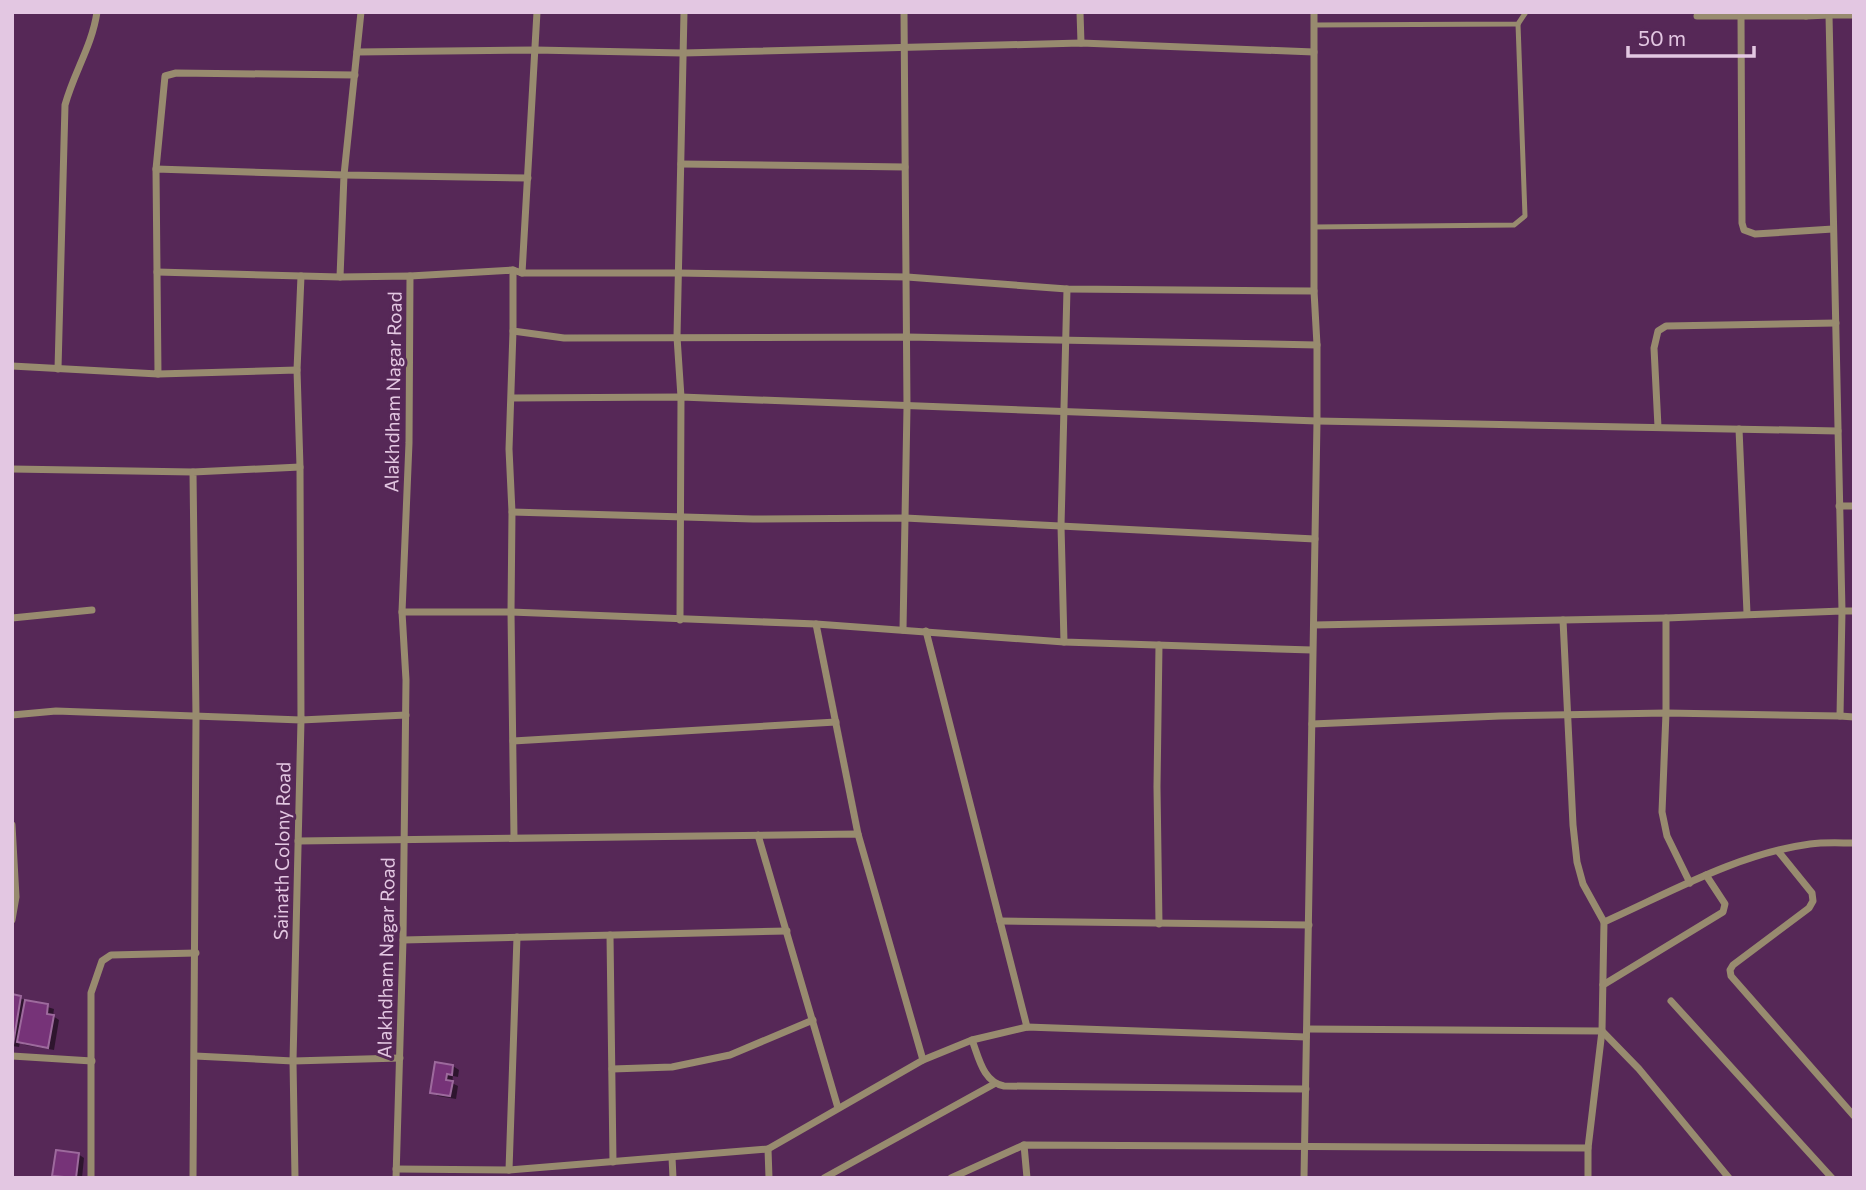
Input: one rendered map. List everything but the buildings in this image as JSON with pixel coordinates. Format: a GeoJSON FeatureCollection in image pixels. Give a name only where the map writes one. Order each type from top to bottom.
{"type":"FeatureCollection","features":[{"type":"Feature","properties":{"kind":"street"},"geometry":{"type":"LineString","coordinates":[[58,369],[65,105],[69,89],[94,33],[97,12]]}},
{"type":"Feature","properties":{"kind":"street"},"geometry":{"type":"LineString","coordinates":[[340,276],[344,175],[361,12]]}},
{"type":"Feature","properties":{"kind":"street"},"geometry":{"type":"LineString","coordinates":[[523,273],[537,12]]}},
{"type":"Feature","properties":{"kind":"street"},"geometry":{"type":"LineString","coordinates":[[680,620],[681,397],[677,337],[684,12]]}},
{"type":"Feature","properties":{"kind":"street"},"geometry":{"type":"LineString","coordinates":[[903,629],[907,407],[904,12]]}},
{"type":"Feature","properties":{"kind":"street"},"geometry":{"type":"LineString","coordinates":[[1080,12],[1081,43]]}},
{"type":"Feature","properties":{"kind":"street"},"geometry":{"type":"LineString","coordinates":[[1304,1178],[1318,421],[1314,290],[1314,12]]}},
{"type":"Feature","properties":{"kind":"street"},"geometry":{"type":"LineString","coordinates":[[1829,15],[1842,611],[1840,716]]}},
{"type":"Feature","properties":{"kind":"street"},"geometry":{"type":"LineString","coordinates":[[1697,16],[1854,15]]}},
{"type":"Feature","properties":{"kind":"street"},"geometry":{"type":"LineString","coordinates":[[1741,16],[1744,230],[1755,234],[1833,229]]}},
{"type":"Feature","properties":{"kind":"street"},"geometry":{"type":"LineString","coordinates":[[357,52],[535,50],[683,53],[1081,43],[1314,52]]}},
{"type":"Feature","properties":{"kind":"street"},"geometry":{"type":"LineString","coordinates":[[158,374],[156,169],[166,76],[176,73],[355,75]]}},
{"type":"Feature","properties":{"kind":"street"},"geometry":{"type":"LineString","coordinates":[[681,164],[905,167]]}},
{"type":"Feature","properties":{"kind":"street"},"geometry":{"type":"LineString","coordinates":[[156,169],[528,178]]}},
{"type":"Feature","properties":{"kind":"street"},"geometry":{"type":"LineString","coordinates":[[410,275],[513,270],[523,273],[907,277],[1067,289],[1314,290]]}},
{"type":"Feature","properties":{"kind":"street"},"geometry":{"type":"LineString","coordinates":[[513,270],[509,449],[512,512],[514,837]]}},
{"type":"Feature","properties":{"kind":"street","name":"Alakhdham Nagar Road"},"geometry":{"type":"LineString","coordinates":[[157,272],[301,276],[410,275],[409,443],[402,612],[406,680],[403,940],[396,1173]]}},
{"type":"Feature","properties":{"kind":"street","name":"Sainath Colony Road"},"geometry":{"type":"LineString","coordinates":[[295,1178],[293,1061],[300,720],[300,467],[297,370],[301,276]]}},
{"type":"Feature","properties":{"kind":"street"},"geometry":{"type":"LineString","coordinates":[[1064,642],[1061,526],[1067,289]]}},
{"type":"Feature","properties":{"kind":"street"},"geometry":{"type":"LineString","coordinates":[[1658,427],[1654,348],[1658,331],[1666,326],[1836,323]]}},
{"type":"Feature","properties":{"kind":"street"},"geometry":{"type":"LineString","coordinates":[[513,331],[564,338],[907,337],[1317,345]]}},
{"type":"Feature","properties":{"kind":"street"},"geometry":{"type":"LineString","coordinates":[[12,366],[158,374],[297,370]]}},
{"type":"Feature","properties":{"kind":"street"},"geometry":{"type":"LineString","coordinates":[[512,398],[681,397],[1318,421],[1838,431]]}},
{"type":"Feature","properties":{"kind":"street"},"geometry":{"type":"LineString","coordinates":[[1739,429],[1747,613]]}},
{"type":"Feature","properties":{"kind":"street"},"geometry":{"type":"LineString","coordinates":[[12,469],[193,472],[300,467]]}},
{"type":"Feature","properties":{"kind":"street"},"geometry":{"type":"LineString","coordinates":[[193,472],[196,716],[193,1178]]}},
{"type":"Feature","properties":{"kind":"street"},"geometry":{"type":"LineString","coordinates":[[1839,506],[1854,506]]}},
{"type":"Feature","properties":{"kind":"street"},"geometry":{"type":"LineString","coordinates":[[512,512],[753,519],[905,518],[1315,539]]}},
{"type":"Feature","properties":{"kind":"street"},"geometry":{"type":"LineString","coordinates":[[12,618],[92,610]]}},
{"type":"Feature","properties":{"kind":"street"},"geometry":{"type":"LineString","coordinates":[[1314,625],[1666,618],[1854,611]]}},
{"type":"Feature","properties":{"kind":"street"},"geometry":{"type":"LineString","coordinates":[[402,612],[511,612],[816,624],[1064,642],[1312,650]]}},
{"type":"Feature","properties":{"kind":"street"},"geometry":{"type":"LineString","coordinates":[[1666,618],[1662,812],[1667,836],[1690,883]]}},
{"type":"Feature","properties":{"kind":"street"},"geometry":{"type":"LineString","coordinates":[[1563,620],[1577,862],[1583,884],[1604,922],[1602,1031],[1588,1148],[1588,1178]]}},
{"type":"Feature","properties":{"kind":"street"},"geometry":{"type":"LineString","coordinates":[[816,624],[858,834],[923,1060]]}},
{"type":"Feature","properties":{"kind":"street"},"geometry":{"type":"LineString","coordinates":[[926,631],[1027,1027]]}},
{"type":"Feature","properties":{"kind":"street"},"geometry":{"type":"LineString","coordinates":[[1158,924],[1159,645]]}},
{"type":"Feature","properties":{"kind":"street"},"geometry":{"type":"LineString","coordinates":[[12,715],[56,711],[300,720],[405,715]]}},
{"type":"Feature","properties":{"kind":"street"},"geometry":{"type":"LineString","coordinates":[[1312,724],[1500,716],[1666,713],[1854,716]]}},
{"type":"Feature","properties":{"kind":"street"},"geometry":{"type":"LineString","coordinates":[[513,741],[836,722]]}},
{"type":"Feature","properties":{"kind":"street"},"geometry":{"type":"LineString","coordinates":[[12,825],[16,897],[12,920]]}},
{"type":"Feature","properties":{"kind":"street"},"geometry":{"type":"LineString","coordinates":[[298,841],[858,834]]}},
{"type":"Feature","properties":{"kind":"street"},"geometry":{"type":"LineString","coordinates":[[758,835],[838,1108]]}},
{"type":"Feature","properties":{"kind":"street"},"geometry":{"type":"LineString","coordinates":[[1604,922],[1754,856],[1811,844],[1854,843]]}},
{"type":"Feature","properties":{"kind":"street"},"geometry":{"type":"LineString","coordinates":[[1778,851],[1812,893],[1813,901],[1809,908],[1733,965],[1731,976],[1854,1116]]}},
{"type":"Feature","properties":{"kind":"street"},"geometry":{"type":"LineString","coordinates":[[1604,985],[1723,912],[1725,904],[1706,875]]}},
{"type":"Feature","properties":{"kind":"street"},"geometry":{"type":"LineString","coordinates":[[1000,921],[1308,925]]}},
{"type":"Feature","properties":{"kind":"street"},"geometry":{"type":"LineString","coordinates":[[403,940],[787,930]]}},
{"type":"Feature","properties":{"kind":"street"},"geometry":{"type":"LineString","coordinates":[[610,935],[614,1161]]}},
{"type":"Feature","properties":{"kind":"street"},"geometry":{"type":"LineString","coordinates":[[509,1170],[517,937]]}},
{"type":"Feature","properties":{"kind":"street"},"geometry":{"type":"LineString","coordinates":[[91,1178],[91,993],[102,961],[111,955],[195,953]]}},
{"type":"Feature","properties":{"kind":"street"},"geometry":{"type":"LineString","coordinates":[[1671,1001],[1832,1178]]}},
{"type":"Feature","properties":{"kind":"street"},"geometry":{"type":"LineString","coordinates":[[612,1069],[672,1067],[730,1055],[813,1020]]}},
{"type":"Feature","properties":{"kind":"street"},"geometry":{"type":"LineString","coordinates":[[396,1173],[509,1170],[768,1149],[923,1060],[972,1040],[1027,1027],[1306,1033],[1602,1031],[1639,1069],[1729,1178]]}},
{"type":"Feature","properties":{"kind":"street"},"geometry":{"type":"LineString","coordinates":[[972,1040],[987,1078],[994,1084]]}},
{"type":"Feature","properties":{"kind":"street"},"geometry":{"type":"LineString","coordinates":[[12,1056],[92,1061]]}},
{"type":"Feature","properties":{"kind":"street"},"geometry":{"type":"LineString","coordinates":[[195,1056],[293,1061],[400,1058]]}},
{"type":"Feature","properties":{"kind":"street"},"geometry":{"type":"LineString","coordinates":[[824,1178],[994,1084],[1038,1087],[1306,1089]]}},
{"type":"Feature","properties":{"kind":"street"},"geometry":{"type":"LineString","coordinates":[[951,1178],[970,1174],[1024,1145],[1588,1148]]}},
{"type":"Feature","properties":{"kind":"street"},"geometry":{"type":"LineString","coordinates":[[1024,1145],[1027,1178]]}},
{"type":"Feature","properties":{"kind":"street"},"geometry":{"type":"LineString","coordinates":[[768,1149],[769,1178]]}},
{"type":"Feature","properties":{"kind":"street"},"geometry":{"type":"LineString","coordinates":[[672,1157],[673,1178]]}},
{"type":"Feature","properties":{"kind":"lane"},"geometry":{"type":"LineString","coordinates":[[1314,228],[1514,225],[1525,216],[1518,24],[1526,12]]}},
{"type":"Feature","properties":{"kind":"lane"},"geometry":{"type":"LineString","coordinates":[[1314,25],[1518,24]]}}]}
